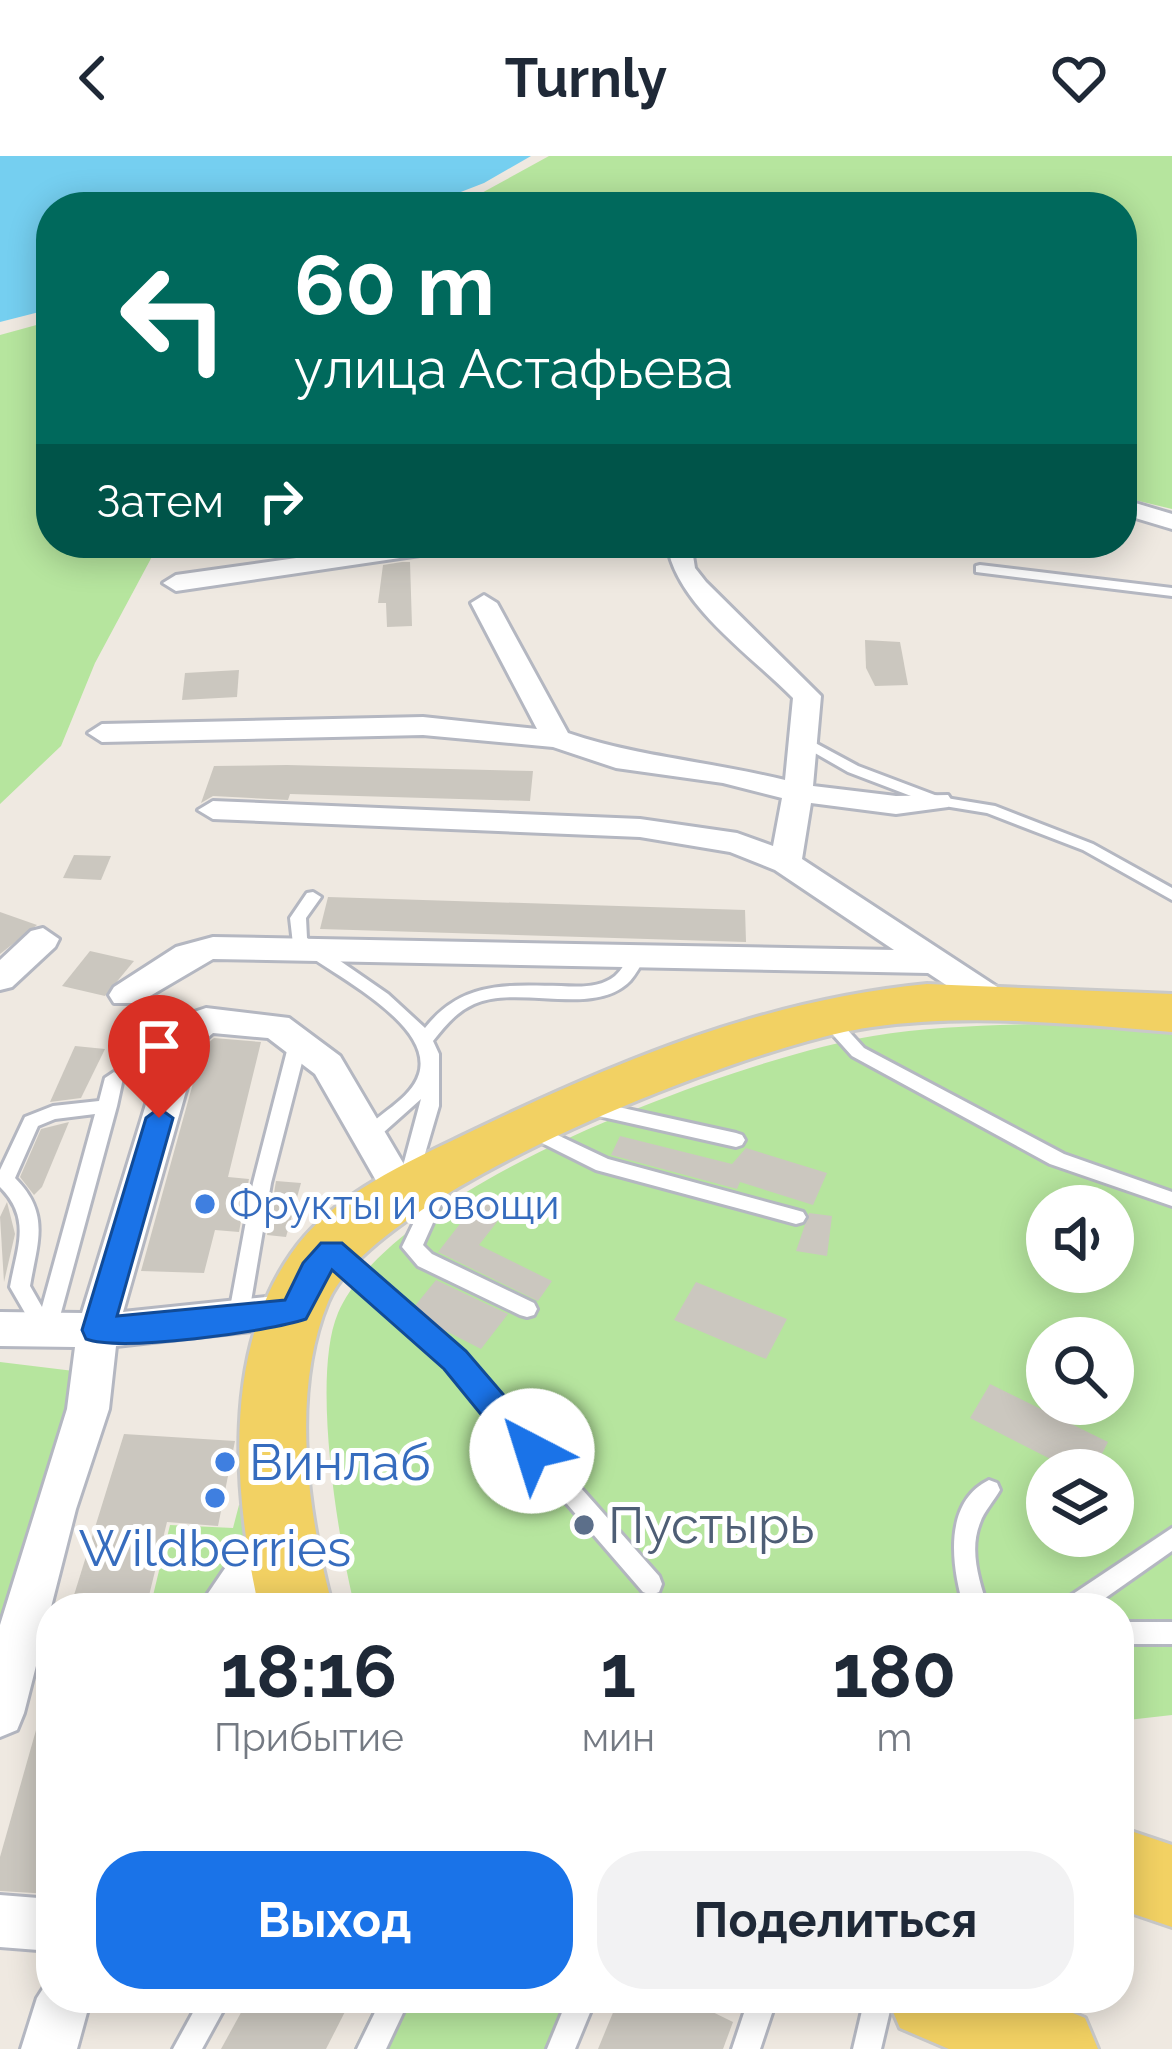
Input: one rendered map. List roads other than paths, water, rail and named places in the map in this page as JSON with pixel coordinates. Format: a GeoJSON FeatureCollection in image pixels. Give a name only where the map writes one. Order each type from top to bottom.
{"type":"FeatureCollection","features":[{"type":"Feature","properties":{"kind":"main road"},"geometry":{"type":"LineString","coordinates":[[293,1593],[278,1528],[278,1397],[266,1316],[331,1251],[404,1195],[551,1116],[694,1052],[826,1018],[924,1003],[995,1002],[1172,1013]]}},
{"type":"Feature","properties":{"kind":"main road"},"geometry":{"type":"LineString","coordinates":[[1134,1873],[1172,1886]]}},
{"type":"Feature","properties":{"kind":"main road"},"geometry":{"type":"LineString","coordinates":[[966,2013],[1054,2049]]}},
{"type":"Feature","properties":{"kind":"street"},"geometry":{"type":"LineString","coordinates":[[1137,511],[1172,522]]}},
{"type":"Feature","properties":{"kind":"street"},"geometry":{"type":"LineString","coordinates":[[176,583],[350,558]]}},
{"type":"Feature","properties":{"kind":"street"},"geometry":{"type":"LineString","coordinates":[[681,558],[683,569],[697,587],[807,696],[806,742],[786,863]]}},
{"type":"Feature","properties":{"kind":"street"},"geometry":{"type":"LineString","coordinates":[[484,603],[556,739]]}},
{"type":"Feature","properties":{"kind":"street"},"geometry":{"type":"LineString","coordinates":[[102,734],[424,726],[556,739],[616,759],[724,774],[799,793],[896,805],[937,801]]}},
{"type":"Feature","properties":{"kind":"street"},"geometry":{"type":"LineString","coordinates":[[213,810],[640,828],[737,843],[786,863],[995,1002]]}},
{"type":"Feature","properties":{"kind":"street"},"geometry":{"type":"LineString","coordinates":[[0,979],[43,939]]}},
{"type":"Feature","properties":{"kind":"street"},"geometry":{"type":"LineString","coordinates":[[126,995],[188,955],[213,948],[940,962]]}},
{"type":"Feature","properties":{"kind":"street"},"geometry":{"type":"LineString","coordinates":[[0,1713],[54,1509],[88,1408],[97,1330],[182,1039],[206,1020],[256,1021],[277,1027],[328,1065],[404,1195]]}},
{"type":"Feature","properties":{"kind":"street"},"geometry":{"type":"LineString","coordinates":[[0,1329],[97,1330],[266,1316]]}},
{"type":"Feature","properties":{"kind":"street"},"geometry":{"type":"LineString","coordinates":[[232,1593],[278,1528]]}},
{"type":"Feature","properties":{"kind":"street"},"geometry":{"type":"LineString","coordinates":[[0,1921],[36,1924]]}},
{"type":"Feature","properties":{"kind":"street"},"geometry":{"type":"LineString","coordinates":[[49,2049],[60,2013]]}},
{"type":"Feature","properties":{"kind":"lane"},"geometry":{"type":"LineString","coordinates":[[980,569],[1172,592]]}},
{"type":"Feature","properties":{"kind":"lane"},"geometry":{"type":"LineString","coordinates":[[806,742],[853,769],[937,801],[990,809],[1069,840],[1172,895]]}},
{"type":"Feature","properties":{"kind":"lane"},"geometry":{"type":"LineString","coordinates":[[314,897],[296,925],[308,950],[356,976],[424,1039]]}},
{"type":"Feature","properties":{"kind":"lane"},"geometry":{"type":"LineString","coordinates":[[404,1195],[430,1106],[424,1039],[438,1016],[462,1002],[509,991],[599,989],[623,979],[637,957]]}},
{"type":"Feature","properties":{"kind":"lane"},"geometry":{"type":"LineString","coordinates":[[826,1018],[858,1052],[1057,1159],[1172,1199]]}},
{"type":"Feature","properties":{"kind":"lane"},"geometry":{"type":"LineString","coordinates":[[266,1316],[253,1221],[298,1043]]}},
{"type":"Feature","properties":{"kind":"lane"},"geometry":{"type":"LineString","coordinates":[[369,1135],[428,1075]]}},
{"type":"Feature","properties":{"kind":"lane"},"geometry":{"type":"LineString","coordinates":[[46,1330],[114,1078]]}},
{"type":"Feature","properties":{"kind":"lane"},"geometry":{"type":"LineString","coordinates":[[46,1330],[20,1287],[34,1222],[27,1199],[5,1180],[32,1122],[52,1113],[108,1106]]}},
{"type":"Feature","properties":{"kind":"lane"},"geometry":{"type":"LineString","coordinates":[[551,1116],[736,1140]]}},
{"type":"Feature","properties":{"kind":"lane"},"geometry":{"type":"LineString","coordinates":[[551,1116],[603,1165],[796,1217]]}},
{"type":"Feature","properties":{"kind":"lane"},"geometry":{"type":"LineString","coordinates":[[452,1167],[412,1247],[425,1260],[527,1309]]}},
{"type":"Feature","properties":{"kind":"lane"},"geometry":{"type":"LineString","coordinates":[[331,1251],[455,1360],[651,1584]]}},
{"type":"Feature","properties":{"kind":"lane"},"geometry":{"type":"LineString","coordinates":[[972,1593],[961,1552],[964,1525],[988,1490]]}},
{"type":"Feature","properties":{"kind":"lane"},"geometry":{"type":"LineString","coordinates":[[1093,1593],[1172,1538]]}},
{"type":"Feature","properties":{"kind":"lane"},"geometry":{"type":"LineString","coordinates":[[1134,1633],[1172,1633]]}},
{"type":"Feature","properties":{"kind":"lane"},"geometry":{"type":"LineString","coordinates":[[187,2049],[207,2013]]}},
{"type":"Feature","properties":{"kind":"lane"},"geometry":{"type":"LineString","coordinates":[[370,2049],[388,2013]]}},
{"type":"Feature","properties":{"kind":"lane"},"geometry":{"type":"LineString","coordinates":[[561,2049],[577,2013]]}},
{"type":"Feature","properties":{"kind":"lane"},"geometry":{"type":"LineString","coordinates":[[746,2049],[758,2013]]}},
{"type":"Feature","properties":{"kind":"lane"},"geometry":{"type":"LineString","coordinates":[[866,2049],[875,2013]]}},
{"type":"Feature","properties":{"kind":"water"},"geometry":{"type":"Polygon","coordinates":[[[0,156],[531,156],[461,192],[36,192],[36,313],[0,322],[0,156]]]}},
{"type":"Feature","properties":{"kind":"place","name":"Фрукты и овощи"},"geometry":{"type":"Point","coordinates":[205,1204]}},
{"type":"Feature","properties":{"kind":"place","name":"Винлаб"},"geometry":{"type":"Point","coordinates":[225,1462]}},
{"type":"Feature","properties":{"kind":"place","name":"Wildberries"},"geometry":{"type":"Point","coordinates":[215,1498]}},
{"type":"Feature","properties":{"kind":"place","name":"Пустырь"},"geometry":{"type":"Point","coordinates":[584,1525]}}]}
